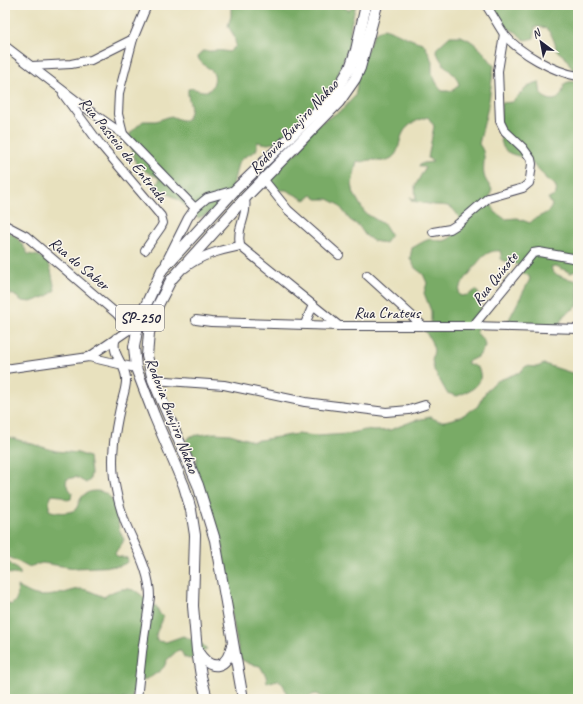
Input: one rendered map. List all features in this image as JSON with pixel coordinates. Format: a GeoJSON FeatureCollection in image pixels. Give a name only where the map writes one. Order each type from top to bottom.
{"type":"FeatureCollection","features":[{"type":"Feature","properties":{"kind":"main road","name":"Rodovia Bunjiro Nakao"},"geometry":{"type":"LineString","coordinates":[[207,699],[197,651],[193,606],[195,535],[191,510],[184,486],[136,368],[134,347],[139,320],[162,270],[235,190],[333,96],[350,68],[356,50],[366,5]]}},
{"type":"Feature","properties":{"kind":"main road","name":"Rodovia Bunjiro Nakao"},"geometry":{"type":"LineString","coordinates":[[243,699],[215,540],[198,485],[153,380],[147,356],[149,333],[156,309],[171,280],[245,198],[339,102],[348,90],[360,68],[377,5]]}},
{"type":"Feature","properties":{"kind":"main road"},"geometry":{"type":"LineString","coordinates":[[197,651],[202,659],[209,664],[216,666],[222,664],[226,660],[230,653],[233,640]]}},
{"type":"Feature","properties":{"kind":"street"},"geometry":{"type":"LineString","coordinates":[[123,134],[118,114],[119,93],[133,39],[147,5]]}},
{"type":"Feature","properties":{"kind":"street"},"geometry":{"type":"LineString","coordinates":[[486,5],[504,34],[518,47],[530,56],[569,75],[578,76]]}},
{"type":"Feature","properties":{"kind":"street"},"geometry":{"type":"LineString","coordinates":[[433,232],[450,229],[488,198],[523,188],[529,183],[532,164],[531,159],[523,148],[505,131],[500,121],[498,72],[504,34]]}},
{"type":"Feature","properties":{"kind":"street"},"geometry":{"type":"LineString","coordinates":[[32,66],[71,64],[91,60],[133,39]]}},
{"type":"Feature","properties":{"kind":"street"},"geometry":{"type":"LineString","coordinates":[[5,46],[99,118],[123,134],[194,208]]}},
{"type":"Feature","properties":{"kind":"street","name":"Rua Passeio da Entrada"},"geometry":{"type":"LineString","coordinates":[[58,87],[90,132],[161,216],[163,223],[145,250]]}},
{"type":"Feature","properties":{"kind":"street"},"geometry":{"type":"LineString","coordinates":[[264,180],[288,210],[340,255]]}},
{"type":"Feature","properties":{"kind":"street"},"geometry":{"type":"LineString","coordinates":[[162,270],[194,208],[207,198],[235,190]]}},
{"type":"Feature","properties":{"kind":"street"},"geometry":{"type":"LineString","coordinates":[[245,198],[245,213],[239,231],[240,246],[339,326]]}},
{"type":"Feature","properties":{"kind":"street","name":"Rua do Saber"},"geometry":{"type":"LineString","coordinates":[[5,225],[26,236],[117,314],[130,330]]}},
{"type":"Feature","properties":{"kind":"street"},"geometry":{"type":"LineString","coordinates":[[171,280],[189,264],[201,258],[221,250],[240,246]]}},
{"type":"Feature","properties":{"kind":"street","name":"Rua Quixote"},"geometry":{"type":"LineString","coordinates":[[473,326],[535,252],[578,259]]}},
{"type":"Feature","properties":{"kind":"street"},"geometry":{"type":"LineString","coordinates":[[367,275],[423,326]]}},
{"type":"Feature","properties":{"kind":"street"},"geometry":{"type":"LineString","coordinates":[[305,324],[313,305]]}},
{"type":"Feature","properties":{"kind":"street"},"geometry":{"type":"LineString","coordinates":[[89,357],[130,330],[139,320]]}},
{"type":"Feature","properties":{"kind":"street","name":"Rua Crateus"},"geometry":{"type":"LineString","coordinates":[[196,320],[211,322],[339,326],[473,326],[578,329]]}},
{"type":"Feature","properties":{"kind":"street"},"geometry":{"type":"LineString","coordinates":[[116,338],[114,349],[122,365],[126,378],[114,438],[114,479],[119,505],[143,561],[150,588],[137,699]]}},
{"type":"Feature","properties":{"kind":"street"},"geometry":{"type":"LineString","coordinates":[[5,369],[89,357],[136,368]]}},
{"type":"Feature","properties":{"kind":"street"},"geometry":{"type":"LineString","coordinates":[[153,380],[224,385],[305,402],[386,412],[409,410],[425,405]]}},
{"type":"Feature","properties":{"kind":"green space"},"geometry":{"type":"Polygon","coordinates":[[[231,5],[341,5],[350,10],[354,5],[356,5],[351,24],[349,45],[337,78],[319,105],[311,114],[277,142],[268,144],[257,142],[256,151],[243,158],[238,163],[230,198],[220,209],[198,218],[176,199],[155,188],[154,186],[159,181],[159,178],[136,164],[129,136],[131,132],[143,121],[156,121],[171,116],[181,120],[187,120],[191,107],[188,89],[207,91],[212,87],[214,79],[212,72],[200,61],[198,57],[202,51],[229,52],[236,46],[234,36],[228,26],[231,16],[231,5]]]}},
{"type":"Feature","properties":{"kind":"green space"},"geometry":{"type":"Polygon","coordinates":[[[488,5],[578,5],[578,73],[573,70],[566,58],[556,50],[552,36],[548,30],[542,27],[535,27],[534,38],[526,40],[523,39],[516,32],[505,27],[488,5]]]}},
{"type":"Feature","properties":{"kind":"green space"},"geometry":{"type":"Polygon","coordinates":[[[384,28],[423,43],[432,62],[432,73],[442,91],[452,91],[459,85],[456,77],[440,60],[436,49],[450,36],[460,36],[470,40],[484,52],[494,66],[488,107],[479,144],[482,148],[484,156],[485,177],[492,189],[489,199],[495,212],[505,219],[517,218],[530,223],[550,209],[552,205],[548,198],[555,195],[556,188],[553,183],[546,180],[542,173],[532,163],[522,157],[509,153],[503,147],[500,131],[501,103],[512,102],[525,89],[532,84],[539,82],[542,96],[552,100],[555,100],[560,96],[563,91],[564,84],[568,82],[578,83],[578,270],[571,273],[556,266],[551,267],[553,273],[578,281],[578,306],[564,315],[559,325],[506,325],[530,279],[528,275],[522,274],[517,265],[501,260],[500,251],[486,254],[460,286],[458,292],[460,296],[468,295],[476,290],[479,294],[481,305],[476,332],[484,341],[485,346],[479,356],[467,362],[468,364],[479,369],[479,382],[474,388],[457,396],[447,393],[434,370],[432,360],[434,350],[425,331],[431,322],[431,311],[424,293],[427,283],[423,274],[415,268],[410,258],[412,248],[423,242],[430,239],[443,241],[450,238],[456,230],[460,219],[450,207],[412,201],[410,197],[416,200],[415,186],[425,168],[420,167],[419,165],[433,162],[428,158],[434,126],[428,117],[414,122],[407,127],[401,138],[398,150],[393,157],[382,161],[357,161],[352,184],[354,194],[365,213],[385,225],[391,235],[385,243],[373,241],[365,235],[359,226],[350,220],[338,204],[328,199],[317,199],[312,195],[305,200],[286,190],[275,190],[271,181],[274,171],[288,158],[298,152],[313,127],[342,110],[355,96],[357,74],[374,34],[384,28]]]}},
{"type":"Feature","properties":{"kind":"green space"},"geometry":{"type":"Polygon","coordinates":[[[5,229],[18,240],[28,254],[39,256],[48,261],[55,290],[48,296],[31,302],[22,301],[14,295],[5,292],[5,229]]]}},
{"type":"Feature","properties":{"kind":"green space"},"geometry":{"type":"Polygon","coordinates":[[[544,364],[572,373],[578,371],[578,699],[325,699],[317,694],[312,695],[308,699],[290,699],[281,682],[278,680],[267,683],[266,676],[260,666],[250,664],[240,659],[221,555],[224,550],[218,543],[195,469],[197,458],[188,449],[186,440],[191,436],[214,433],[230,434],[253,441],[297,434],[317,436],[347,434],[365,430],[390,430],[413,421],[430,417],[439,421],[445,421],[460,417],[477,407],[485,393],[497,381],[520,372],[526,366],[537,367],[544,364]]]}},
{"type":"Feature","properties":{"kind":"green space"},"geometry":{"type":"Polygon","coordinates":[[[5,436],[56,451],[78,453],[89,457],[91,473],[90,480],[86,483],[76,477],[67,479],[66,484],[72,493],[71,499],[67,500],[61,496],[52,495],[49,502],[49,510],[58,512],[74,511],[84,495],[95,491],[103,492],[109,496],[115,507],[118,516],[119,530],[124,539],[115,554],[117,556],[127,558],[128,560],[126,563],[120,566],[75,568],[42,563],[28,567],[9,557],[6,560],[20,572],[20,575],[5,573],[5,436]]]}},
{"type":"Feature","properties":{"kind":"green space"},"geometry":{"type":"Polygon","coordinates":[[[17,586],[32,594],[42,596],[62,594],[80,589],[104,597],[122,589],[136,591],[156,606],[163,617],[156,635],[157,641],[166,642],[183,636],[202,644],[207,649],[196,657],[189,659],[184,657],[181,651],[178,650],[167,660],[161,670],[151,677],[141,681],[133,693],[132,699],[7,699],[5,698],[5,601],[11,605],[15,601],[17,586]]]}}]}
